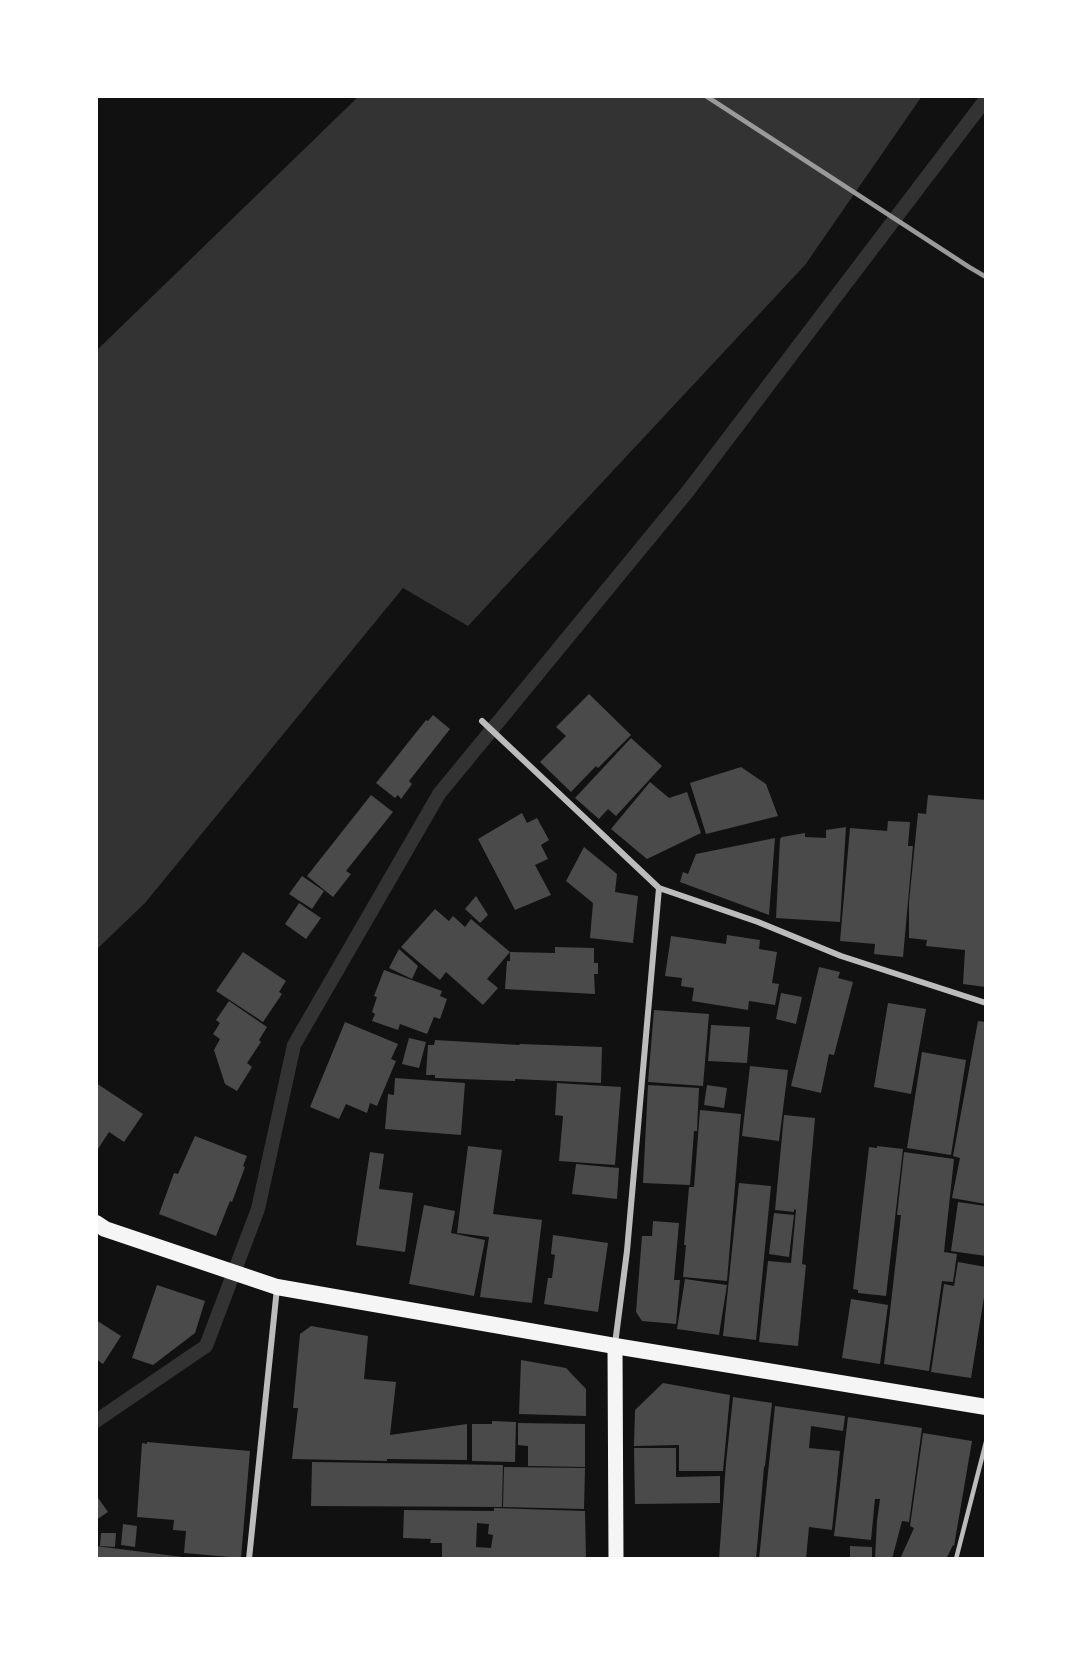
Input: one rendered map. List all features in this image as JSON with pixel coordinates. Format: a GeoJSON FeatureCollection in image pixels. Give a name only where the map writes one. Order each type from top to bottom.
{"type":"FeatureCollection","features":[{"type":"Feature","properties":{"kind":"highway"},"geometry":{"type":"LineString","coordinates":[[96,1223],[105,1229],[277,1287],[986,1407]]}},
{"type":"Feature","properties":{"kind":"main road"},"geometry":{"type":"LineString","coordinates":[[615,1346],[616,1559]]}},
{"type":"Feature","properties":{"kind":"street"},"geometry":{"type":"LineString","coordinates":[[482,721],[659,888],[758,922],[841,956],[986,1004]]}},
{"type":"Feature","properties":{"kind":"street"},"geometry":{"type":"LineString","coordinates":[[615,1346],[627,1251],[659,888]]}},
{"type":"Feature","properties":{"kind":"street"},"geometry":{"type":"LineString","coordinates":[[249,1559],[277,1287]]}},
{"type":"Feature","properties":{"kind":"lane"},"geometry":{"type":"LineString","coordinates":[[956,1559],[986,1442]]}},
{"type":"Feature","properties":{"kind":"shaded area"},"geometry":{"type":"Polygon","coordinates":[[[359,96],[922,96],[805,265],[468,626],[403,588],[145,903],[96,950],[96,351],[359,96]]]}},
{"type":"Feature","properties":{"kind":"building"},"geometry":{"type":"Polygon","coordinates":[[[589,694],[631,735],[571,792],[540,762],[566,736],[556,727],[589,694]]]}},
{"type":"Feature","properties":{"kind":"building"},"geometry":{"type":"Polygon","coordinates":[[[433,715],[450,729],[409,781],[412,784],[401,799],[398,795],[395,798],[376,783],[426,720],[428,721],[433,715]]]}},
{"type":"Feature","properties":{"kind":"building"},"geometry":{"type":"Polygon","coordinates":[[[631,738],[662,766],[616,816],[608,809],[599,819],[575,798],[631,738]]]}},
{"type":"Feature","properties":{"kind":"building"},"geometry":{"type":"Polygon","coordinates":[[[741,767],[766,784],[778,816],[706,834],[690,783],[741,767]]]}},
{"type":"Feature","properties":{"kind":"building"},"geometry":{"type":"Polygon","coordinates":[[[650,782],[669,798],[687,792],[701,833],[647,859],[611,829],[650,782]]]}},
{"type":"Feature","properties":{"kind":"building"},"geometry":{"type":"Polygon","coordinates":[[[371,795],[393,812],[346,871],[351,874],[333,897],[307,876],[371,795]]]}},
{"type":"Feature","properties":{"kind":"building"},"geometry":{"type":"Polygon","coordinates":[[[928,795],[986,800],[986,987],[963,984],[965,950],[926,946],[927,940],[909,938],[909,902],[918,813],[926,814],[928,795]]]}},
{"type":"Feature","properties":{"kind":"building"},"geometry":{"type":"Polygon","coordinates":[[[522,813],[527,823],[537,818],[549,840],[541,845],[548,859],[535,865],[551,895],[515,910],[478,839],[522,813]]]}},
{"type":"Feature","properties":{"kind":"building"},"geometry":{"type":"Polygon","coordinates":[[[888,821],[910,822],[908,846],[913,846],[903,957],[874,954],[875,944],[840,941],[850,828],[887,831],[888,821]]]}},
{"type":"Feature","properties":{"kind":"building"},"geometry":{"type":"Polygon","coordinates":[[[846,827],[840,922],[776,918],[780,839],[805,833],[805,837],[826,838],[826,830],[846,827]]]}},
{"type":"Feature","properties":{"kind":"building"},"geometry":{"type":"Polygon","coordinates":[[[775,838],[769,915],[680,882],[683,872],[688,874],[696,854],[775,838]]]}},
{"type":"Feature","properties":{"kind":"building"},"geometry":{"type":"Polygon","coordinates":[[[584,847],[617,874],[615,892],[638,896],[633,943],[590,938],[593,903],[566,881],[584,847]]]}},
{"type":"Feature","properties":{"kind":"building"},"geometry":{"type":"Polygon","coordinates":[[[302,876],[324,891],[312,909],[289,894],[302,876]]]}},
{"type":"Feature","properties":{"kind":"building"},"geometry":{"type":"Polygon","coordinates":[[[476,896],[488,915],[480,923],[465,909],[476,896]]]}},
{"type":"Feature","properties":{"kind":"building"},"geometry":{"type":"Polygon","coordinates":[[[299,903],[321,918],[306,939],[285,924],[299,903]]]}},
{"type":"Feature","properties":{"kind":"building"},"geometry":{"type":"Polygon","coordinates":[[[435,909],[449,921],[453,916],[465,927],[471,919],[510,952],[487,979],[498,988],[483,1005],[446,972],[440,980],[401,947],[435,909]]]}},
{"type":"Feature","properties":{"kind":"building"},"geometry":{"type":"Polygon","coordinates":[[[727,935],[760,940],[759,949],[777,952],[772,983],[779,984],[775,1005],[749,1001],[748,1010],[692,1001],[694,988],[681,986],[682,978],[665,976],[671,936],[726,944],[727,935]]]}},
{"type":"Feature","properties":{"kind":"building"},"geometry":{"type":"Polygon","coordinates":[[[555,947],[594,948],[594,963],[598,963],[598,974],[594,974],[595,994],[505,989],[510,952],[555,953],[555,947]]]}},
{"type":"Feature","properties":{"kind":"building"},"geometry":{"type":"Polygon","coordinates":[[[399,949],[418,966],[412,979],[389,968],[399,949]]]}},
{"type":"Feature","properties":{"kind":"building"},"geometry":{"type":"Polygon","coordinates":[[[243,952],[286,981],[279,992],[282,994],[263,1022],[216,991],[243,952]]]}},
{"type":"Feature","properties":{"kind":"building"},"geometry":{"type":"Polygon","coordinates":[[[819,967],[840,972],[838,978],[853,982],[834,1055],[829,1054],[821,1093],[791,1086],[819,967]]]}},
{"type":"Feature","properties":{"kind":"building"},"geometry":{"type":"Polygon","coordinates":[[[384,970],[442,991],[440,996],[447,999],[440,1019],[434,1017],[427,1034],[400,1024],[398,1030],[372,1021],[375,1014],[372,1012],[377,997],[374,996],[384,970]]]}},
{"type":"Feature","properties":{"kind":"building"},"geometry":{"type":"Polygon","coordinates":[[[781,993],[802,997],[796,1024],[776,1019],[781,993]]]}},
{"type":"Feature","properties":{"kind":"building"},"geometry":{"type":"Polygon","coordinates":[[[229,1001],[267,1027],[259,1040],[261,1042],[247,1063],[252,1067],[237,1091],[225,1084],[214,1050],[220,1039],[213,1034],[220,1023],[216,1020],[229,1001]]]}},
{"type":"Feature","properties":{"kind":"building"},"geometry":{"type":"Polygon","coordinates":[[[888,1003],[926,1009],[911,1094],[874,1087],[888,1003]]]}},
{"type":"Feature","properties":{"kind":"building"},"geometry":{"type":"Polygon","coordinates":[[[654,1010],[709,1014],[703,1086],[648,1082],[654,1010]]]}},
{"type":"Feature","properties":{"kind":"building"},"geometry":{"type":"Polygon","coordinates":[[[978,1021],[986,1022],[986,1204],[952,1198],[960,1158],[953,1156],[978,1021]]]}},
{"type":"Feature","properties":{"kind":"building"},"geometry":{"type":"Polygon","coordinates":[[[345,1022],[398,1044],[391,1059],[396,1061],[377,1106],[370,1103],[367,1113],[346,1104],[339,1119],[310,1107],[345,1022]]]}},
{"type":"Feature","properties":{"kind":"building"},"geometry":{"type":"Polygon","coordinates":[[[711,1025],[750,1027],[747,1063],[708,1061],[711,1025]]]}},
{"type":"Feature","properties":{"kind":"building"},"geometry":{"type":"Polygon","coordinates":[[[409,1038],[426,1042],[419,1068],[402,1064],[409,1038]]]}},
{"type":"Feature","properties":{"kind":"building"},"geometry":{"type":"Polygon","coordinates":[[[435,1040],[602,1047],[601,1083],[435,1078],[435,1075],[426,1075],[428,1045],[434,1045],[435,1040]]]}},
{"type":"Feature","properties":{"kind":"building"},"geometry":{"type":"Polygon","coordinates":[[[922,1052],[966,1060],[951,1155],[907,1148],[922,1052]]]}},
{"type":"Feature","properties":{"kind":"building"},"geometry":{"type":"Polygon","coordinates":[[[750,1066],[788,1070],[779,1141],[742,1136],[750,1066]]]}},
{"type":"Feature","properties":{"kind":"building"},"geometry":{"type":"Polygon","coordinates":[[[395,1078],[465,1083],[461,1135],[385,1129],[388,1094],[394,1095],[395,1078]]]}},
{"type":"Feature","properties":{"kind":"building"},"geometry":{"type":"Polygon","coordinates":[[[96,1083],[143,1114],[124,1142],[109,1132],[96,1152],[96,1083]]]}},
{"type":"Feature","properties":{"kind":"building"},"geometry":{"type":"Polygon","coordinates":[[[557,1083],[621,1087],[615,1165],[559,1161],[563,1116],[555,1115],[557,1083]]]}},
{"type":"Feature","properties":{"kind":"building"},"geometry":{"type":"Polygon","coordinates":[[[648,1085],[699,1088],[697,1131],[694,1131],[690,1185],[643,1183],[648,1085]]]}},
{"type":"Feature","properties":{"kind":"building"},"geometry":{"type":"Polygon","coordinates":[[[707,1085],[727,1088],[724,1108],[704,1105],[707,1085]]]}},
{"type":"Feature","properties":{"kind":"building"},"geometry":{"type":"Polygon","coordinates":[[[700,1110],[741,1114],[727,1281],[683,1277],[689,1187],[694,1187],[700,1110]]]}},
{"type":"Feature","properties":{"kind":"building"},"geometry":{"type":"Polygon","coordinates":[[[784,1115],[815,1118],[802,1264],[806,1265],[798,1346],[759,1342],[768,1261],[791,1263],[796,1210],[794,1209],[794,1212],[775,1210],[784,1115]]]}},
{"type":"Feature","properties":{"kind":"building"},"geometry":{"type":"Polygon","coordinates":[[[195,1136],[247,1156],[232,1202],[230,1201],[216,1236],[159,1214],[174,1173],[178,1174],[195,1136]]]}},
{"type":"Feature","properties":{"kind":"building"},"geometry":{"type":"Polygon","coordinates":[[[468,1146],[502,1150],[493,1214],[542,1220],[532,1303],[480,1297],[489,1237],[457,1233],[468,1146]]]}},
{"type":"Feature","properties":{"kind":"building"},"geometry":{"type":"Polygon","coordinates":[[[877,1146],[903,1149],[886,1296],[858,1293],[858,1290],[853,1289],[869,1147],[877,1148],[877,1146]]]}},
{"type":"Feature","properties":{"kind":"building"},"geometry":{"type":"Polygon","coordinates":[[[370,1152],[384,1154],[379,1189],[413,1193],[405,1252],[356,1245],[370,1152]]]}},
{"type":"Feature","properties":{"kind":"building"},"geometry":{"type":"Polygon","coordinates":[[[904,1152],[954,1159],[944,1252],[957,1254],[953,1282],[942,1281],[929,1371],[884,1364],[901,1215],[897,1215],[904,1152]]]}},
{"type":"Feature","properties":{"kind":"building"},"geometry":{"type":"Polygon","coordinates":[[[576,1164],[619,1168],[617,1199],[572,1194],[576,1164]]]}},
{"type":"Feature","properties":{"kind":"building"},"geometry":{"type":"Polygon","coordinates":[[[739,1183],[771,1186],[756,1340],[723,1336],[739,1183]]]}},
{"type":"Feature","properties":{"kind":"building"},"geometry":{"type":"Polygon","coordinates":[[[958,1202],[986,1206],[986,1256],[951,1251],[958,1202]]]}},
{"type":"Feature","properties":{"kind":"building"},"geometry":{"type":"Polygon","coordinates":[[[424,1205],[455,1211],[451,1233],[485,1240],[474,1296],[409,1284],[424,1205]]]}},
{"type":"Feature","properties":{"kind":"building"},"geometry":{"type":"Polygon","coordinates":[[[774,1213],[794,1215],[789,1257],[769,1254],[774,1213]]]}},
{"type":"Feature","properties":{"kind":"building"},"geometry":{"type":"Polygon","coordinates":[[[653,1221],[679,1223],[674,1280],[680,1280],[676,1324],[642,1321],[636,1312],[642,1236],[652,1236],[653,1221]]]}},
{"type":"Feature","properties":{"kind":"building"},"geometry":{"type":"Polygon","coordinates":[[[553,1235],[608,1243],[598,1312],[544,1304],[548,1278],[552,1278],[555,1255],[551,1254],[553,1235]]]}},
{"type":"Feature","properties":{"kind":"building"},"geometry":{"type":"Polygon","coordinates":[[[958,1262],[986,1267],[986,1291],[971,1378],[931,1372],[944,1284],[954,1286],[958,1262]]]}},
{"type":"Feature","properties":{"kind":"building"},"geometry":{"type":"Polygon","coordinates":[[[685,1279],[727,1285],[719,1335],[677,1329],[685,1279]]]}},
{"type":"Feature","properties":{"kind":"building"},"geometry":{"type":"Polygon","coordinates":[[[157,1285],[205,1301],[195,1333],[153,1365],[132,1358],[157,1285]]]}},
{"type":"Feature","properties":{"kind":"building"},"geometry":{"type":"Polygon","coordinates":[[[851,1299],[888,1305],[880,1364],[842,1358],[851,1299]]]}},
{"type":"Feature","properties":{"kind":"building"},"geometry":{"type":"Polygon","coordinates":[[[96,1320],[121,1336],[103,1364],[96,1359],[96,1320]]]}},
{"type":"Feature","properties":{"kind":"building"},"geometry":{"type":"Polygon","coordinates":[[[311,1326],[368,1336],[364,1379],[396,1382],[390,1435],[467,1424],[467,1460],[292,1459],[298,1408],[293,1408],[300,1334],[311,1326]]]}},
{"type":"Feature","properties":{"kind":"building"},"geometry":{"type":"Polygon","coordinates":[[[521,1360],[566,1368],[586,1389],[586,1416],[519,1414],[521,1360]]]}},
{"type":"Feature","properties":{"kind":"building"},"geometry":{"type":"Polygon","coordinates":[[[663,1383],[730,1395],[723,1471],[679,1471],[679,1445],[634,1446],[635,1410],[663,1383]]]}},
{"type":"Feature","properties":{"kind":"building"},"geometry":{"type":"Polygon","coordinates":[[[733,1397],[772,1403],[756,1559],[719,1559],[733,1397]]]}},
{"type":"Feature","properties":{"kind":"building"},"geometry":{"type":"Polygon","coordinates":[[[775,1406],[845,1416],[843,1431],[811,1426],[809,1448],[840,1451],[832,1530],[809,1527],[806,1559],[759,1559],[775,1406]]]}},
{"type":"Feature","properties":{"kind":"building"},"geometry":{"type":"Polygon","coordinates":[[[848,1417],[922,1428],[909,1522],[902,1521],[892,1559],[875,1559],[880,1499],[875,1499],[871,1540],[834,1536],[848,1417]]]}},
{"type":"Feature","properties":{"kind":"building"},"geometry":{"type":"Polygon","coordinates":[[[492,1421],[516,1422],[515,1462],[472,1461],[472,1424],[492,1424],[492,1421]]]}},
{"type":"Feature","properties":{"kind":"building"},"geometry":{"type":"Polygon","coordinates":[[[518,1423],[585,1424],[585,1467],[528,1466],[528,1446],[518,1445],[518,1423]]]}},
{"type":"Feature","properties":{"kind":"building"},"geometry":{"type":"Polygon","coordinates":[[[923,1433],[972,1441],[954,1546],[946,1559],[900,1559],[914,1528],[910,1526],[923,1433]]]}},
{"type":"Feature","properties":{"kind":"building"},"geometry":{"type":"Polygon","coordinates":[[[147,1442],[250,1451],[241,1558],[184,1553],[186,1531],[173,1530],[174,1520],[137,1517],[142,1443],[147,1444],[147,1442]]]}},
{"type":"Feature","properties":{"kind":"building"},"geometry":{"type":"Polygon","coordinates":[[[634,1448],[676,1448],[676,1477],[720,1476],[720,1503],[635,1504],[634,1448]]]}},
{"type":"Feature","properties":{"kind":"building"},"geometry":{"type":"Polygon","coordinates":[[[312,1462],[503,1465],[502,1507],[311,1506],[312,1462]]]}},
{"type":"Feature","properties":{"kind":"building"},"geometry":{"type":"Polygon","coordinates":[[[504,1467],[585,1468],[584,1509],[503,1507],[504,1467]]]}},
{"type":"Feature","properties":{"kind":"building"},"geometry":{"type":"Polygon","coordinates":[[[96,1495],[108,1512],[96,1520],[96,1495]]]}},
{"type":"Feature","properties":{"kind":"building"},"geometry":{"type":"Polygon","coordinates":[[[494,1508],[585,1511],[586,1559],[442,1558],[442,1543],[430,1543],[431,1539],[403,1538],[404,1510],[494,1511],[494,1508]],[[477,1523],[476,1547],[491,1548],[493,1535],[488,1534],[489,1524],[477,1523]]]}},
{"type":"Feature","properties":{"kind":"building"},"geometry":{"type":"Polygon","coordinates":[[[123,1524],[137,1526],[135,1547],[121,1545],[123,1524]]]}},
{"type":"Feature","properties":{"kind":"building"},"geometry":{"type":"Polygon","coordinates":[[[101,1533],[116,1533],[115,1547],[100,1546],[101,1533]]]}},
{"type":"Feature","properties":{"kind":"building"},"geometry":{"type":"Polygon","coordinates":[[[96,1546],[190,1558],[96,1559],[96,1546]]]}},
{"type":"Feature","properties":{"kind":"building"},"geometry":{"type":"Polygon","coordinates":[[[850,1546],[872,1547],[872,1559],[850,1559],[850,1546]]]}},
{"type":"Feature","properties":{"kind":"waterway"},"geometry":{"type":"LineString","coordinates":[[96,1421],[206,1346],[258,1209],[294,1045],[439,794],[688,491],[986,99]]}},
{"type":"Feature","properties":{"kind":"railway"},"geometry":{"type":"LineString","coordinates":[[706,96],[986,277]]}}]}
